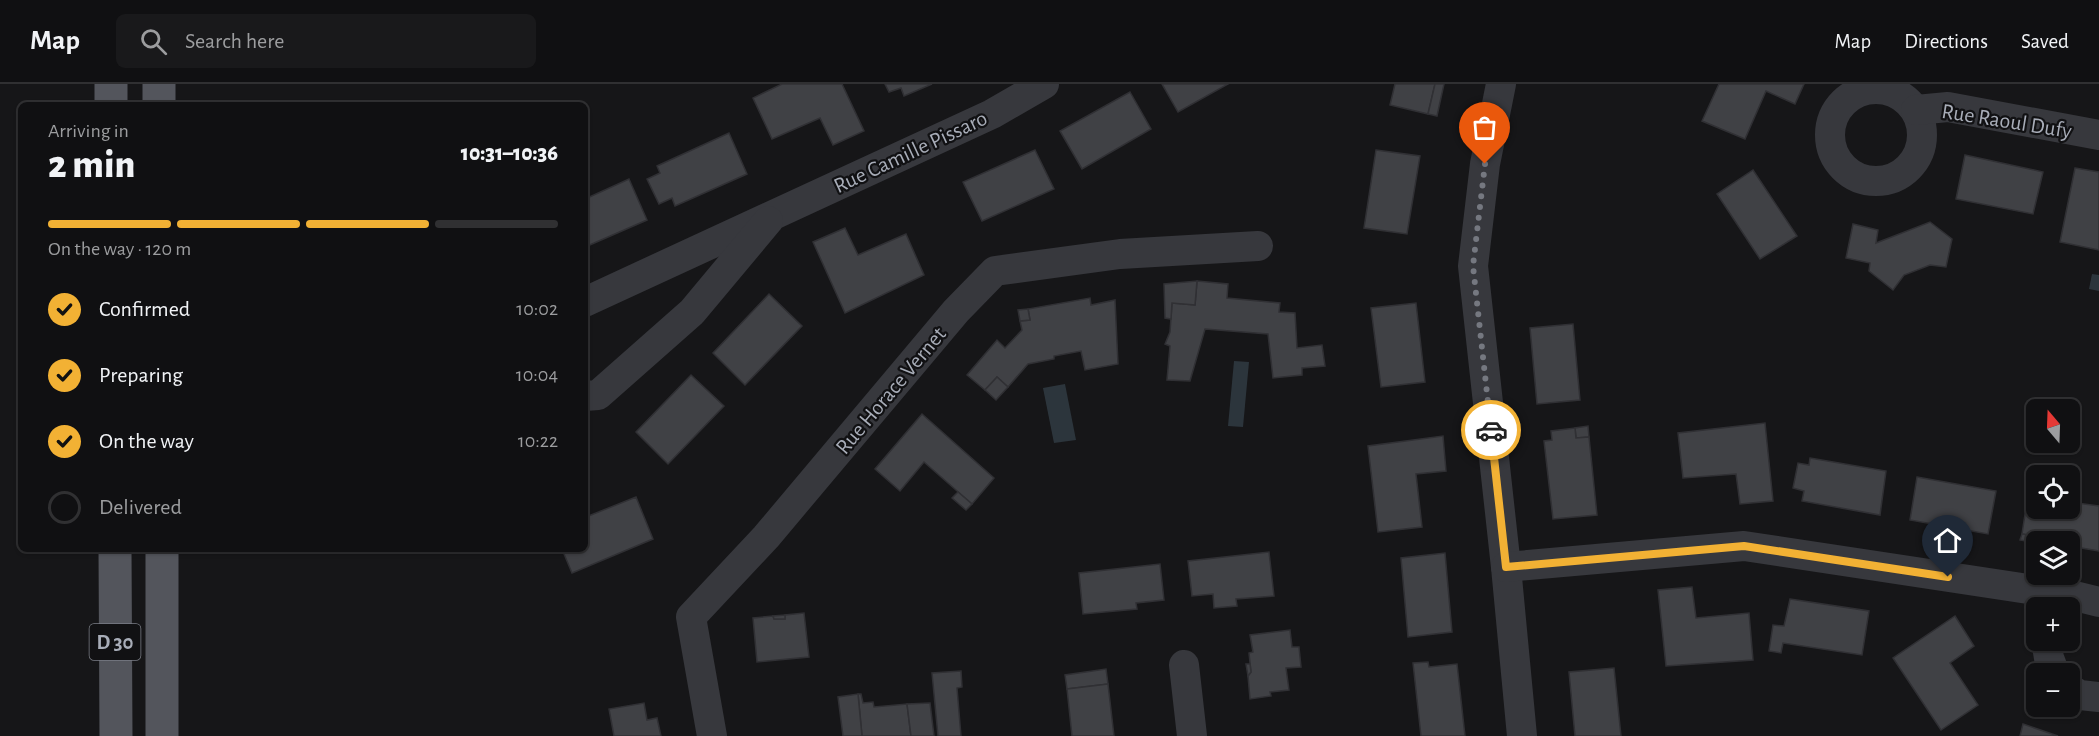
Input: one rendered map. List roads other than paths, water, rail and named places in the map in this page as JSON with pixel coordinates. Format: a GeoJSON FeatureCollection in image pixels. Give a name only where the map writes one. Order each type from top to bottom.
{"type":"FeatureCollection","features":[{"type":"Feature","properties":{"kind":"main road"},"geometry":{"type":"LineString","coordinates":[[111,84],[111,102]]}},
{"type":"Feature","properties":{"kind":"main road"},"geometry":{"type":"LineString","coordinates":[[159,84],[159,102]]}},
{"type":"Feature","properties":{"kind":"main road","name":"D 30"},"geometry":{"type":"LineString","coordinates":[[115,552],[116,736]]}},
{"type":"Feature","properties":{"kind":"main road","name":"D 30"},"geometry":{"type":"LineString","coordinates":[[162,552],[162,736]]}},
{"type":"Feature","properties":{"kind":"street","name":"Rue Camille Pissaro"},"geometry":{"type":"LineString","coordinates":[[588,301],[992,114],[1044,84]]}},
{"type":"Feature","properties":{"kind":"street"},"geometry":{"type":"LineString","coordinates":[[1501,84],[1485,164],[1473,266],[1522,736]]}},
{"type":"Feature","properties":{"kind":"street","name":"Rue Raoul Dufy"},"geometry":{"type":"LineString","coordinates":[[1916,110],[1948,107],[2099,135]]}},
{"type":"Feature","properties":{"kind":"street","name":"Rue Camille Pissaro"},"geometry":{"type":"LineString","coordinates":[[588,396],[598,395],[692,312],[773,214]]}},
{"type":"Feature","properties":{"kind":"street","name":"Rue Horace Vernet"},"geometry":{"type":"LineString","coordinates":[[712,736],[691,617],[766,537],[956,311],[995,271],[1120,254],[1258,246]]}},
{"type":"Feature","properties":{"kind":"street"},"geometry":{"type":"LineString","coordinates":[[1506,567],[1744,546],[2029,597]]}},
{"type":"Feature","properties":{"kind":"street"},"geometry":{"type":"LineString","coordinates":[[2080,601],[2099,602]]}},
{"type":"Feature","properties":{"kind":"street"},"geometry":{"type":"LineString","coordinates":[[1185,664],[1192,736]]}},
{"type":"Feature","properties":{"kind":"street"},"geometry":{"type":"LineString","coordinates":[[2080,695],[2099,697]]}}]}
